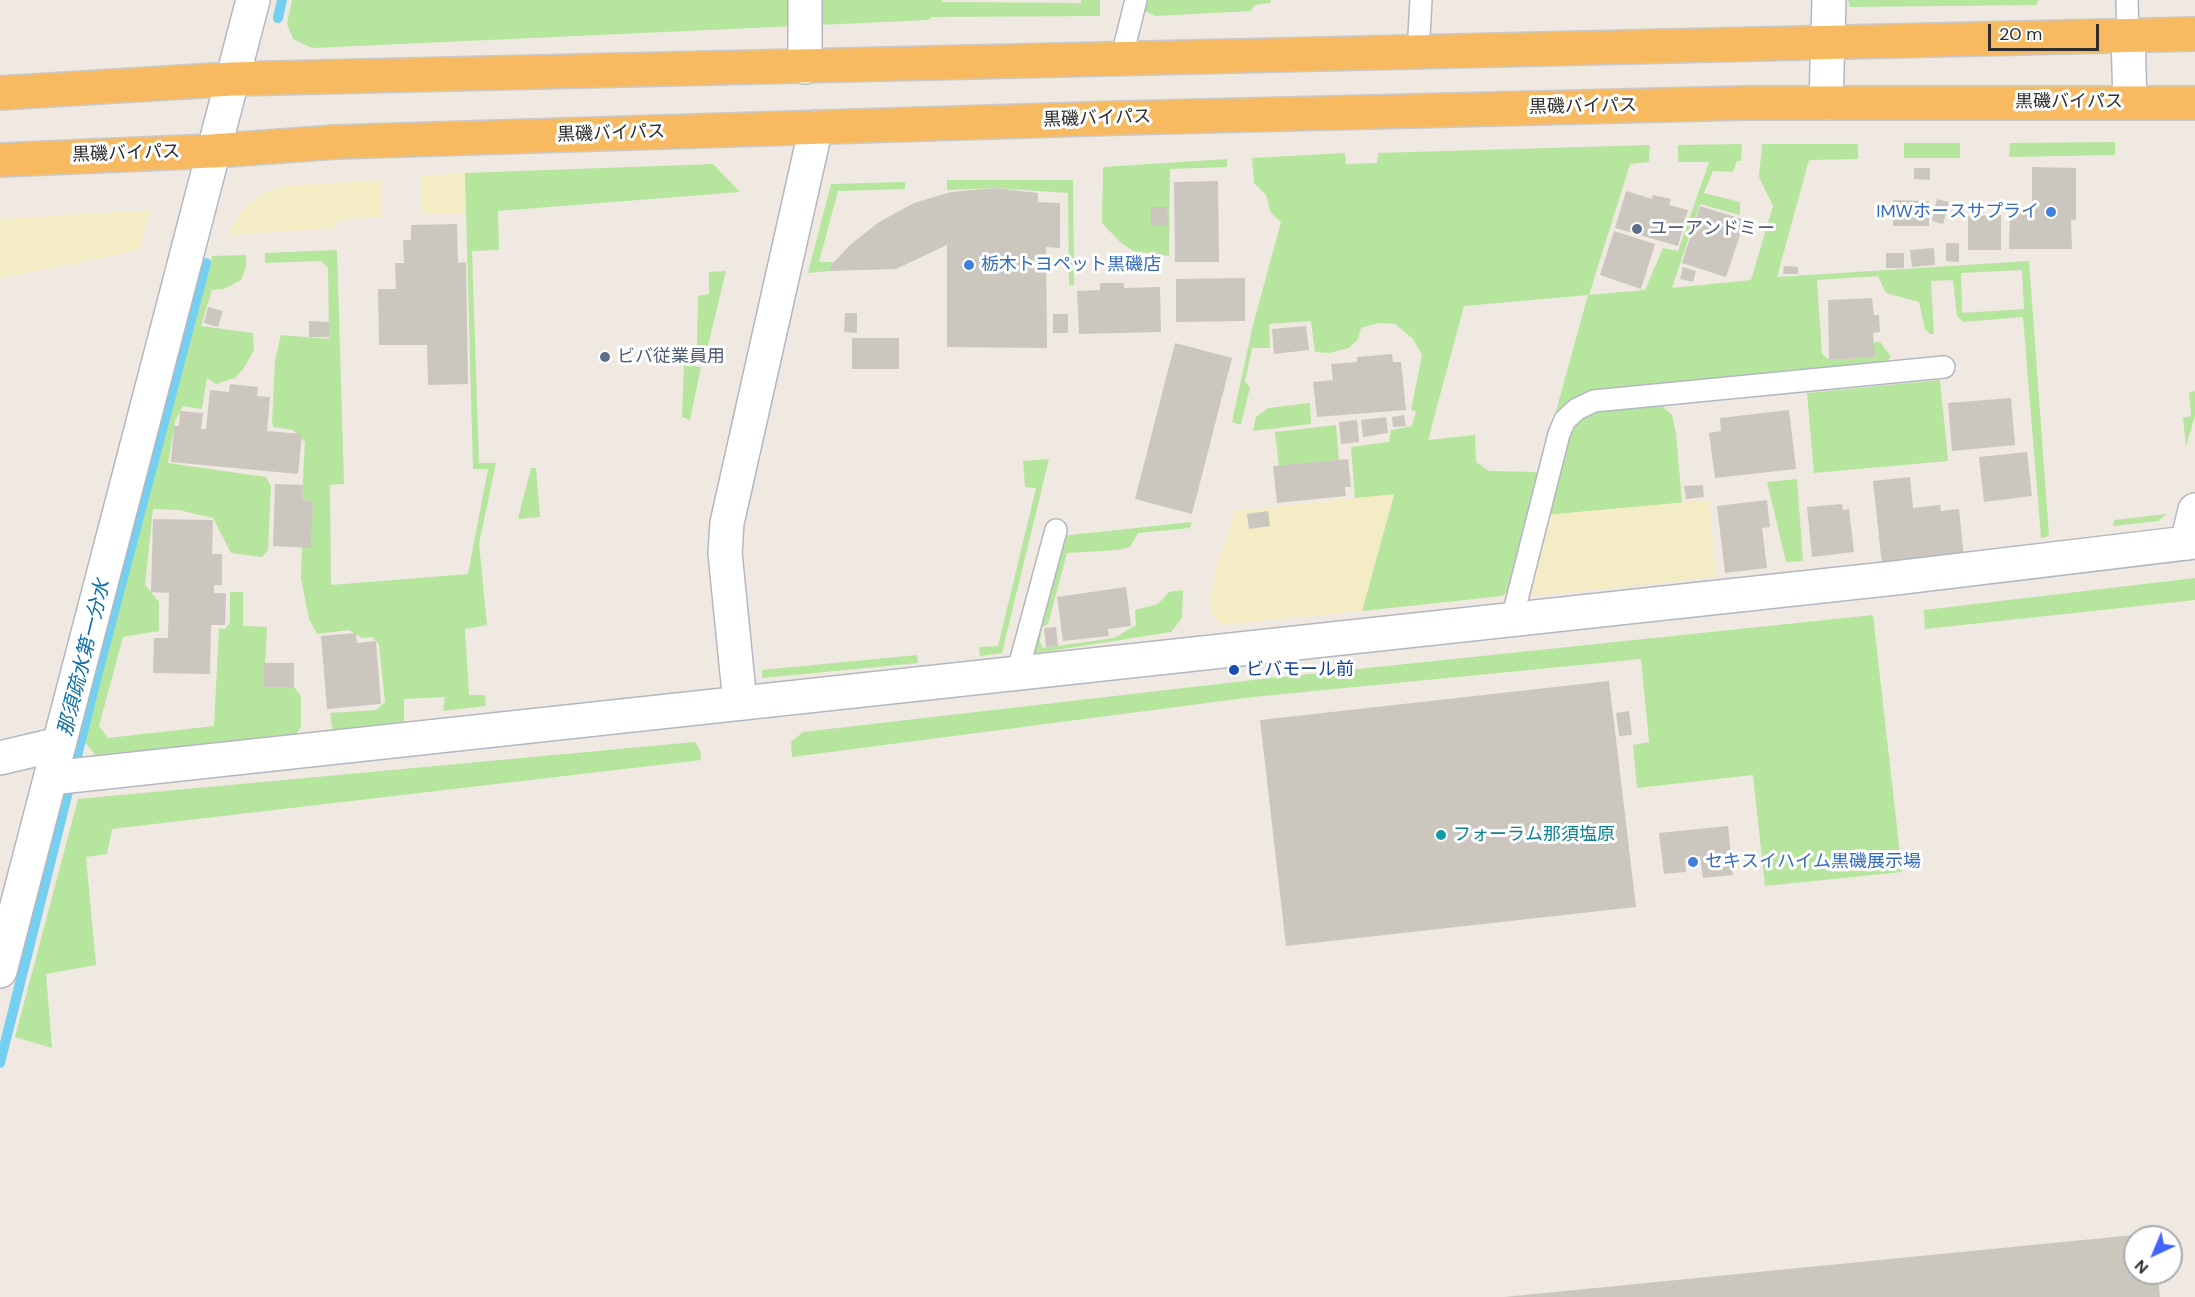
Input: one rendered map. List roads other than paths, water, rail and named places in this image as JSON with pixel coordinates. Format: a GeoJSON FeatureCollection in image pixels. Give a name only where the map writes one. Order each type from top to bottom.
{"type":"FeatureCollection","features":[{"type":"Feature","properties":{"kind":"highway"},"geometry":{"type":"LineString","coordinates":[[0,93],[232,79],[2195,34]]}},
{"type":"Feature","properties":{"kind":"highway","name":"黒磯バイパス"},"geometry":{"type":"LineString","coordinates":[[0,160],[212,151],[336,142],[816,128],[1826,102],[2195,103]]}},
{"type":"Feature","properties":{"kind":"street"},"geometry":{"type":"LineString","coordinates":[[0,971],[253,0]]}},
{"type":"Feature","properties":{"kind":"street"},"geometry":{"type":"LineString","coordinates":[[805,67],[806,0]]}},
{"type":"Feature","properties":{"kind":"street"},"geometry":{"type":"LineString","coordinates":[[1826,102],[1829,0]]}},
{"type":"Feature","properties":{"kind":"street"},"geometry":{"type":"LineString","coordinates":[[2128,36],[2130,102]]}},
{"type":"Feature","properties":{"kind":"street"},"geometry":{"type":"LineString","coordinates":[[740,703],[725,553],[727,523],[816,128]]}},
{"type":"Feature","properties":{"kind":"street"},"geometry":{"type":"LineString","coordinates":[[51,778],[1017,674],[2191,543],[2195,510]]}},
{"type":"Feature","properties":{"kind":"street"},"geometry":{"type":"LineString","coordinates":[[0,758],[59,744]]}},
{"type":"Feature","properties":{"kind":"lane"},"geometry":{"type":"LineString","coordinates":[[1121,60],[1136,0]]}},
{"type":"Feature","properties":{"kind":"lane"},"geometry":{"type":"LineString","coordinates":[[1418,53],[1421,0]]}},
{"type":"Feature","properties":{"kind":"lane"},"geometry":{"type":"LineString","coordinates":[[2127,0],[2128,36]]}},
{"type":"Feature","properties":{"kind":"lane"},"geometry":{"type":"LineString","coordinates":[[1512,619],[1559,434],[1565,420],[1577,409],[1594,401],[1944,367]]}},
{"type":"Feature","properties":{"kind":"lane"},"geometry":{"type":"LineString","coordinates":[[1017,674],[1056,530]]}},
{"type":"Feature","properties":{"kind":"waterway","name":"那須疏水第一分水"},"geometry":{"type":"LineString","coordinates":[[278,18],[282,0]]}},
{"type":"Feature","properties":{"kind":"waterway","name":"那須疏水第一分水"},"geometry":{"type":"LineString","coordinates":[[0,1063],[97,676],[206,263]]}},
{"type":"Feature","properties":{"kind":"place","name":"IMWホースサプライ"},"geometry":{"type":"Point","coordinates":[2051,212]}},
{"type":"Feature","properties":{"kind":"place","name":"ユーアンドミー"},"geometry":{"type":"Point","coordinates":[1637,229]}},
{"type":"Feature","properties":{"kind":"place","name":"栃木トヨペット黒磯店"},"geometry":{"type":"Point","coordinates":[969,265]}},
{"type":"Feature","properties":{"kind":"place","name":"ビバ従業員用"},"geometry":{"type":"Point","coordinates":[605,357]}},
{"type":"Feature","properties":{"kind":"place","name":"ビバモール前"},"geometry":{"type":"Point","coordinates":[1234,670]}},
{"type":"Feature","properties":{"kind":"place","name":"フォーラム那須塩原"},"geometry":{"type":"Point","coordinates":[1441,835]}},
{"type":"Feature","properties":{"kind":"place","name":"セキスイハイム黒磯展示場"},"geometry":{"type":"Point","coordinates":[1693,862]}}]}
